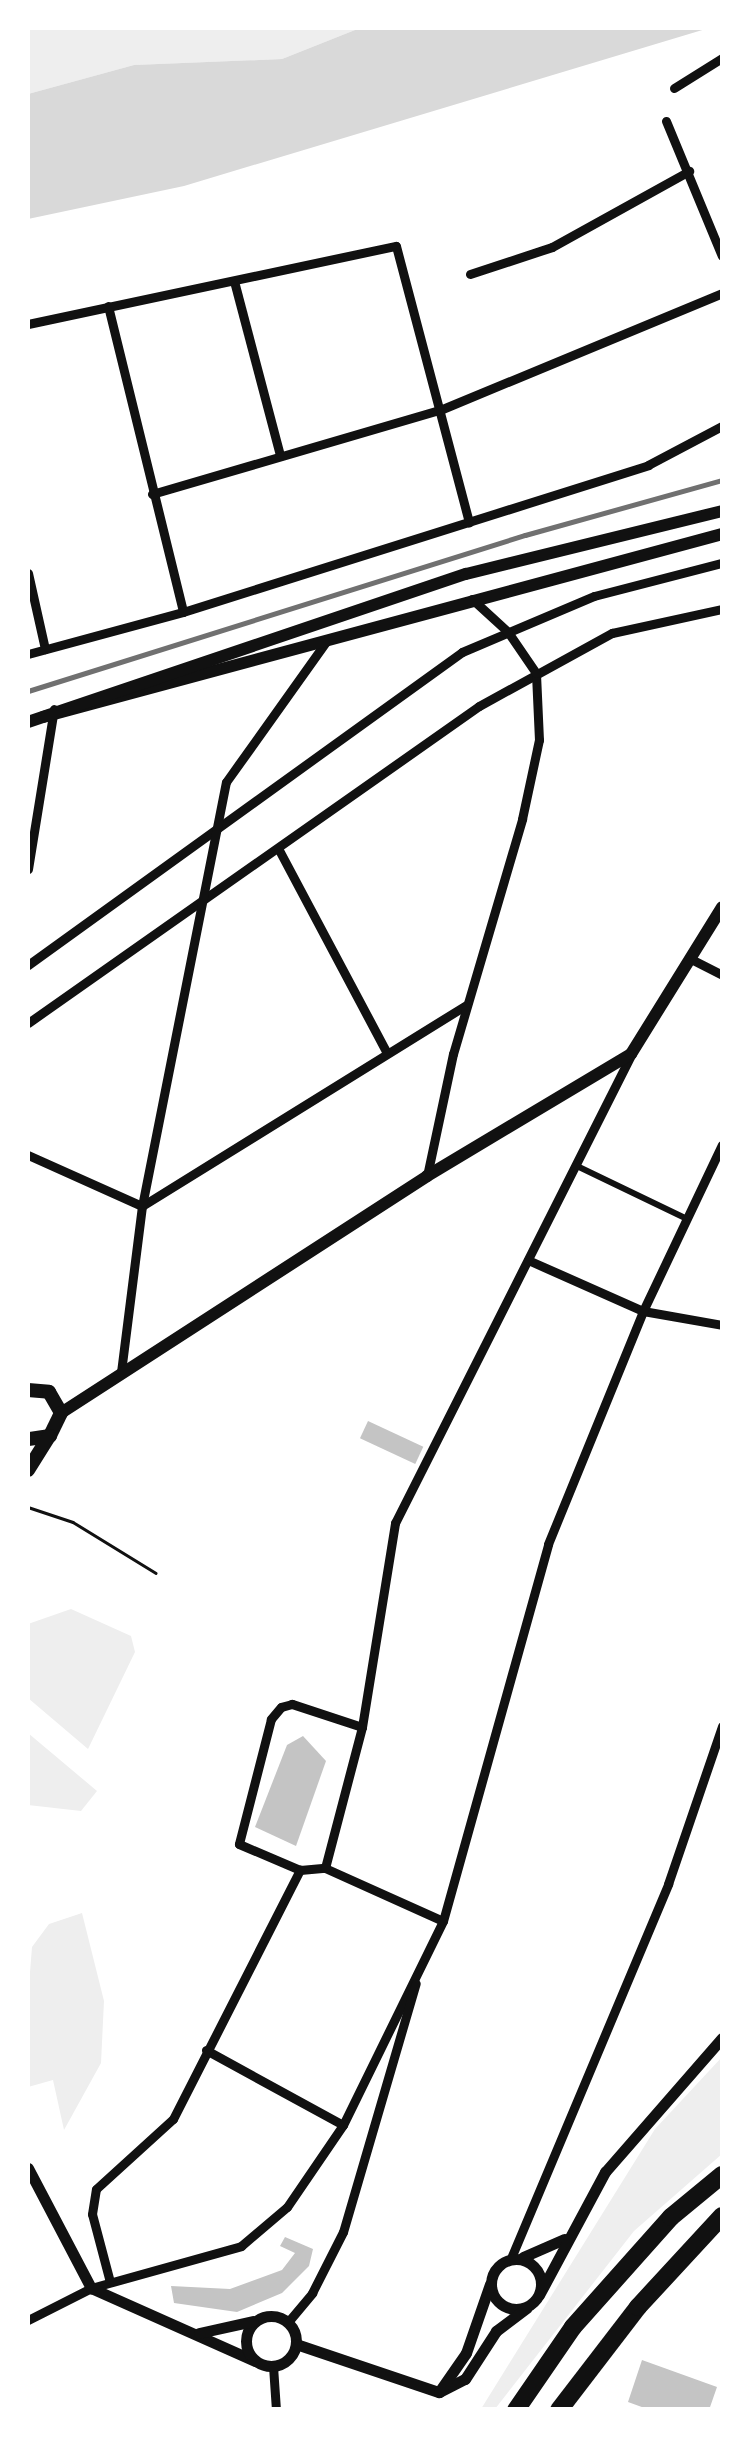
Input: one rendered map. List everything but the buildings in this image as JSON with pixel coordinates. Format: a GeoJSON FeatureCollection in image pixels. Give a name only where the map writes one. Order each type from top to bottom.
{"type":"FeatureCollection","features":[{"type":"Feature","properties":{"kind":"highway"},"geometry":{"type":"LineString","coordinates":[[516,2410],[573,2326],[670,2217],[722,2175]]}},
{"type":"Feature","properties":{"kind":"highway"},"geometry":{"type":"LineString","coordinates":[[559,2410],[638,2306],[722,2216]]}},
{"type":"Feature","properties":{"kind":"main road"},"geometry":{"type":"LineString","coordinates":[[28,722],[466,574],[722,511]]}},
{"type":"Feature","properties":{"kind":"main road"},"geometry":{"type":"LineString","coordinates":[[51,714],[722,534]]}},
{"type":"Feature","properties":{"kind":"main road"},"geometry":{"type":"LineString","coordinates":[[28,1470],[61,1413],[427,1176],[631,1054],[722,907]]}},
{"type":"Feature","properties":{"kind":"main road"},"geometry":{"type":"LineString","coordinates":[[29,1387],[49,1392],[61,1413]]}},
{"type":"Feature","properties":{"kind":"main road"},"geometry":{"type":"LineString","coordinates":[[28,1440],[50,1436]]}},
{"type":"Feature","properties":{"kind":"street"},"geometry":{"type":"LineString","coordinates":[[674,88],[722,58]]}},
{"type":"Feature","properties":{"kind":"street"},"geometry":{"type":"LineString","coordinates":[[666,121],[722,256]]}},
{"type":"Feature","properties":{"kind":"street"},"geometry":{"type":"LineString","coordinates":[[470,274],[552,247],[688,172]]}},
{"type":"Feature","properties":{"kind":"street"},"geometry":{"type":"LineString","coordinates":[[28,324],[396,246],[469,523]]}},
{"type":"Feature","properties":{"kind":"street"},"geometry":{"type":"LineString","coordinates":[[234,282],[280,455]]}},
{"type":"Feature","properties":{"kind":"street"},"geometry":{"type":"LineString","coordinates":[[152,494],[440,410],[722,292]]}},
{"type":"Feature","properties":{"kind":"street"},"geometry":{"type":"LineString","coordinates":[[108,306],[182,612]]}},
{"type":"Feature","properties":{"kind":"street"},"geometry":{"type":"LineString","coordinates":[[28,654],[182,612],[648,465],[722,426]]}},
{"type":"Feature","properties":{"kind":"street"},"geometry":{"type":"LineString","coordinates":[[28,965],[462,652],[594,596],[722,562]]}},
{"type":"Feature","properties":{"kind":"street"},"geometry":{"type":"LineString","coordinates":[[28,573],[45,649]]}},
{"type":"Feature","properties":{"kind":"street"},"geometry":{"type":"LineString","coordinates":[[427,1176],[466,1005],[522,819],[539,740],[536,673],[508,632],[472,600]]}},
{"type":"Feature","properties":{"kind":"street"},"geometry":{"type":"LineString","coordinates":[[28,1023],[280,850],[479,706],[612,633],[722,609]]}},
{"type":"Feature","properties":{"kind":"street"},"geometry":{"type":"LineString","coordinates":[[121,1372],[142,1206],[226,782],[328,640]]}},
{"type":"Feature","properties":{"kind":"street"},"geometry":{"type":"LineString","coordinates":[[28,869],[51,714]]}},
{"type":"Feature","properties":{"kind":"street"},"geometry":{"type":"LineString","coordinates":[[280,850],[386,1050]]}},
{"type":"Feature","properties":{"kind":"street"},"geometry":{"type":"LineString","coordinates":[[689,958],[722,975]]}},
{"type":"Feature","properties":{"kind":"street"},"geometry":{"type":"LineString","coordinates":[[142,1206],[386,1050],[466,1005]]}},
{"type":"Feature","properties":{"kind":"street"},"geometry":{"type":"LineString","coordinates":[[325,1868],[362,1727],[395,1523],[579,1166],[631,1054]]}},
{"type":"Feature","properties":{"kind":"street"},"geometry":{"type":"LineString","coordinates":[[28,2320],[90,2288],[240,2246],[287,2207],[343,2125],[443,1922],[548,1544],[643,1310],[718,1162],[722,1145]]}},
{"type":"Feature","properties":{"kind":"street"},"geometry":{"type":"LineString","coordinates":[[28,1154],[142,1206]]}},
{"type":"Feature","properties":{"kind":"street"},"geometry":{"type":"LineString","coordinates":[[579,1166],[687,1219]]}},
{"type":"Feature","properties":{"kind":"street"},"geometry":{"type":"LineString","coordinates":[[528,1260],[643,1310],[722,1325]]}},
{"type":"Feature","properties":{"kind":"street"},"geometry":{"type":"LineString","coordinates":[[362,1727],[292,1704],[272,1719],[239,1844],[300,1870],[325,1868],[443,1922]]}},
{"type":"Feature","properties":{"kind":"street"},"geometry":{"type":"LineString","coordinates":[[439,2392],[466,2353],[490,2280],[514,2258],[668,1884],[722,1726]]}},
{"type":"Feature","properties":{"kind":"street"},"geometry":{"type":"LineString","coordinates":[[110,2282],[92,2214],[96,2190],[173,2118],[300,1870]]}},
{"type":"Feature","properties":{"kind":"street"},"geometry":{"type":"LineString","coordinates":[[288,2322],[312,2293],[343,2232],[416,1998],[416,1980]]}},
{"type":"Feature","properties":{"kind":"street"},"geometry":{"type":"LineString","coordinates":[[296,2344],[439,2392],[466,2380],[496,2331],[535,2300],[570,2232],[634,2132],[722,2038]]}},
{"type":"Feature","properties":{"kind":"street"},"geometry":{"type":"LineString","coordinates":[[206,2050],[343,2125]]}},
{"type":"Feature","properties":{"kind":"street"},"geometry":{"type":"LineString","coordinates":[[28,2168],[90,2288],[272,2366],[288,2359],[296,2344],[288,2322]]}},
{"type":"Feature","properties":{"kind":"street"},"geometry":{"type":"LineString","coordinates":[[514,2258],[549,2251],[570,2232]]}},
{"type":"Feature","properties":{"kind":"street"},"geometry":{"type":"LineString","coordinates":[[514,2258],[540,2275],[535,2300]]}},
{"type":"Feature","properties":{"kind":"street"},"geometry":{"type":"LineString","coordinates":[[490,2280],[494,2296],[506,2307],[535,2300]]}},
{"type":"Feature","properties":{"kind":"street"},"geometry":{"type":"LineString","coordinates":[[199,2334],[259,2318],[288,2322]]}},
{"type":"Feature","properties":{"kind":"street"},"geometry":{"type":"LineString","coordinates":[[256,2361],[246,2334],[259,2318]]}},
{"type":"Feature","properties":{"kind":"street"},"geometry":{"type":"LineString","coordinates":[[272,2366],[276,2410]]}},
{"type":"Feature","properties":{"kind":"path"},"geometry":{"type":"LineString","coordinates":[[28,1507],[73,1522],[156,1573]]}},
{"type":"Feature","properties":{"kind":"shaded area"},"geometry":{"type":"Polygon","coordinates":[[[28,28],[360,28],[282,59],[134,65],[28,94],[28,28]]]}},
{"type":"Feature","properties":{"kind":"shaded area"},"geometry":{"type":"Polygon","coordinates":[[[360,28],[709,28],[184,186],[28,219],[28,94],[134,65],[282,59],[360,28]]]}},
{"type":"Feature","properties":{"kind":"shaded area"},"geometry":{"type":"Polygon","coordinates":[[[71,1609],[131,1636],[135,1652],[88,1749],[28,1698],[28,1624],[71,1609]]]}},
{"type":"Feature","properties":{"kind":"shaded area"},"geometry":{"type":"Polygon","coordinates":[[[28,1733],[97,1791],[81,1811],[28,1805],[28,1733]]]}},
{"type":"Feature","properties":{"kind":"shaded area"},"geometry":{"type":"Polygon","coordinates":[[[82,1913],[104,2001],[101,2063],[64,2130],[53,2080],[28,2087],[32,1947],[49,1924],[82,1913]]]}},
{"type":"Feature","properties":{"kind":"shaded area"},"geometry":{"type":"Polygon","coordinates":[[[722,2057],[722,2154],[634,2231],[495,2409],[481,2409],[655,2129],[722,2057]]]}},
{"type":"Feature","properties":{"kind":"railway"},"geometry":{"type":"LineString","coordinates":[[28,691],[525,535],[722,480]]}}]}
